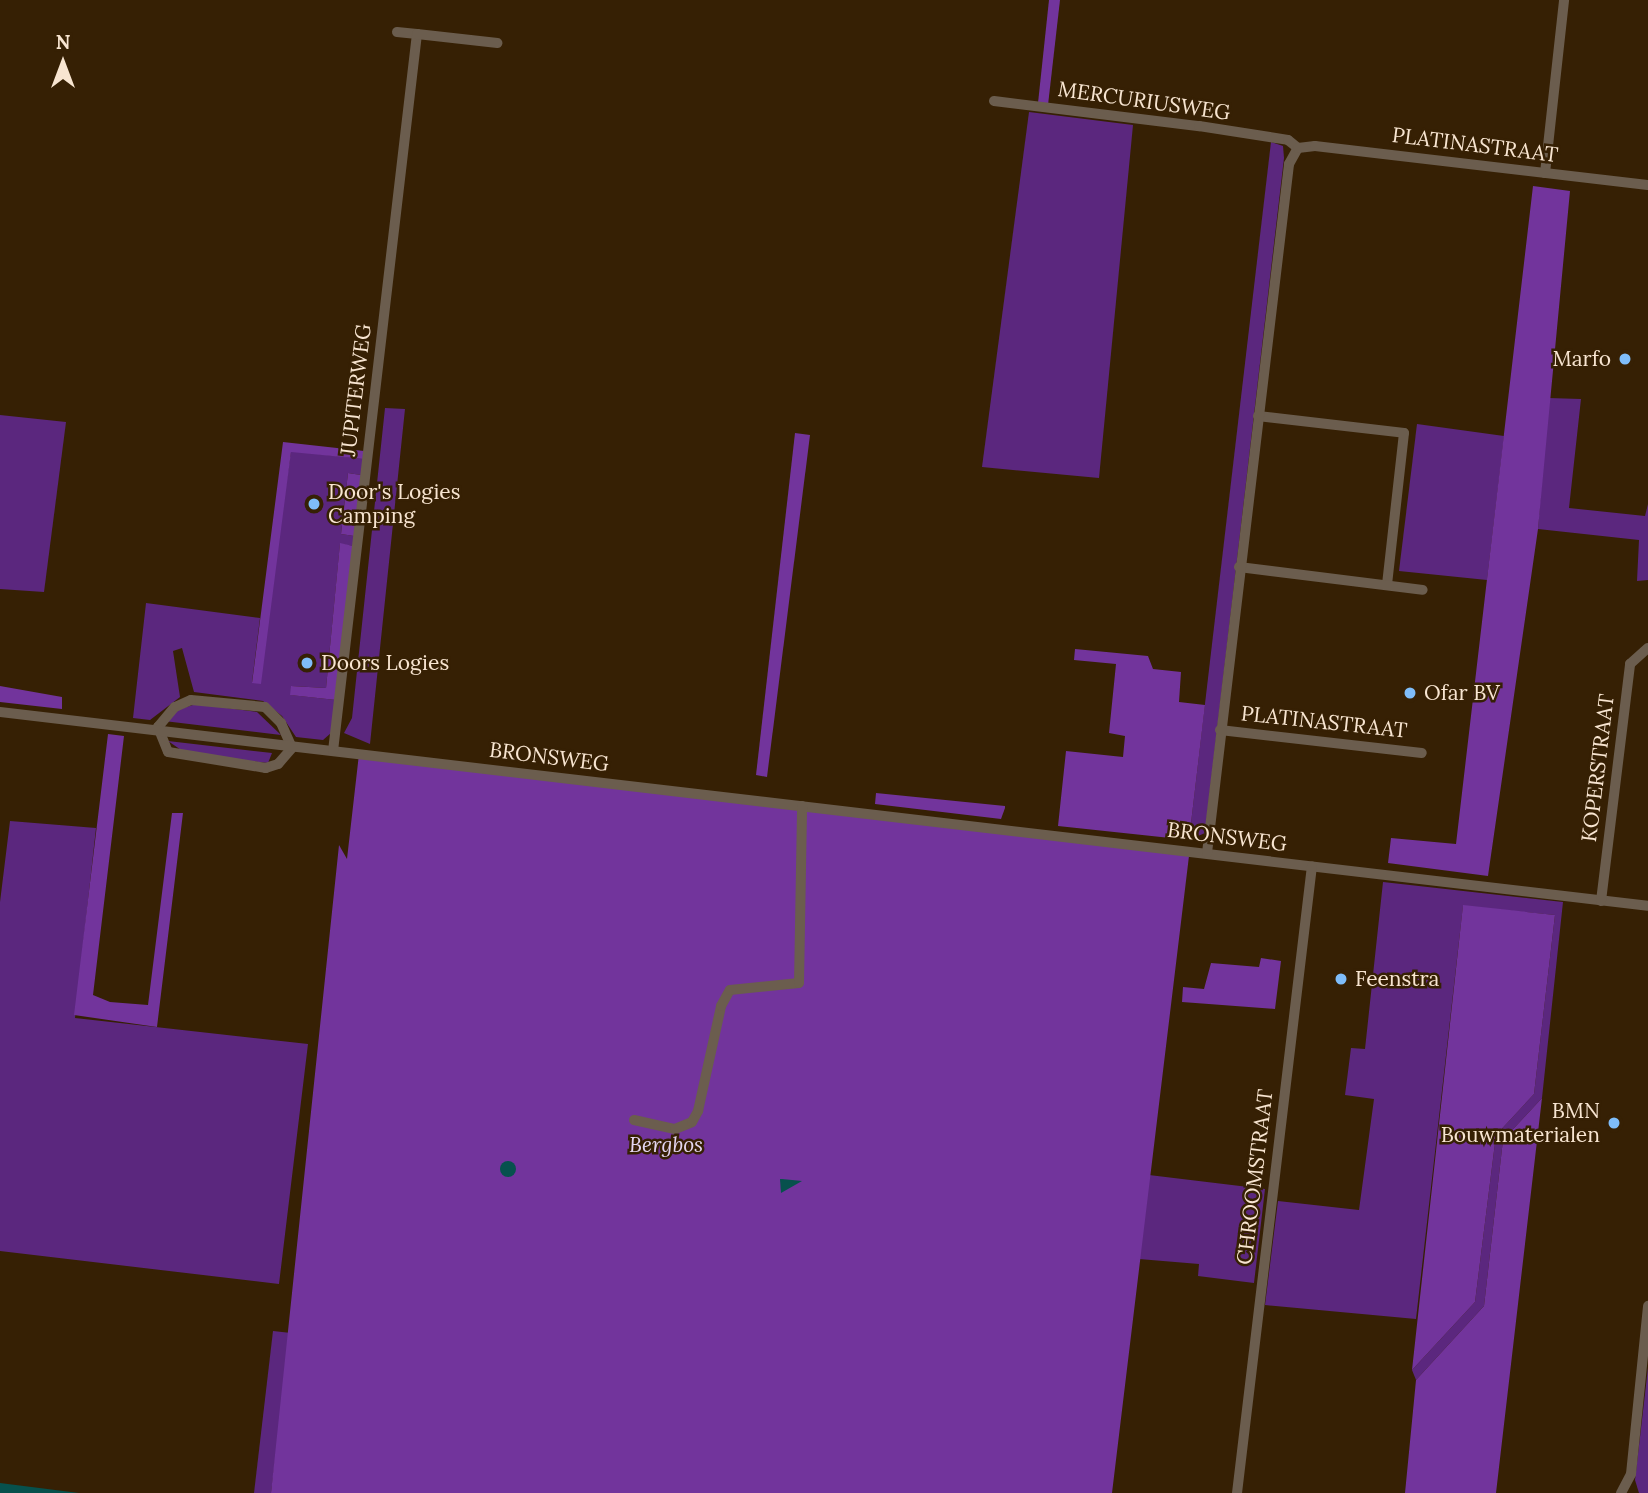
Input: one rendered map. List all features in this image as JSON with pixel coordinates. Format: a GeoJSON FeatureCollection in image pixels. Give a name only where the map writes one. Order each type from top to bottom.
{"type":"FeatureCollection","features":[{"type":"Feature","properties":{"kind":"street"},"geometry":{"type":"LineString","coordinates":[[1545,173],[1563,0]]}},
{"type":"Feature","properties":{"kind":"street"},"geometry":{"type":"LineString","coordinates":[[397,32],[497,43]]}},
{"type":"Feature","properties":{"kind":"street","name":"JUPITERWEG"},"geometry":{"type":"LineString","coordinates":[[333,751],[417,34]]}},
{"type":"Feature","properties":{"kind":"street","name":"MERCURIUSWEG"},"geometry":{"type":"LineString","coordinates":[[995,101],[1288,141],[1298,148]]}},
{"type":"Feature","properties":{"kind":"street","name":"PLATINASTRAAT"},"geometry":{"type":"LineString","coordinates":[[1207,853],[1289,164],[1298,148],[1315,146],[1648,185]]}},
{"type":"Feature","properties":{"kind":"street"},"geometry":{"type":"LineString","coordinates":[[1258,416],[1404,433],[1387,585]]}},
{"type":"Feature","properties":{"kind":"street"},"geometry":{"type":"LineString","coordinates":[[1240,566],[1423,590]]}},
{"type":"Feature","properties":{"kind":"street","name":"KOPERSTRAAT"},"geometry":{"type":"LineString","coordinates":[[1601,901],[1630,664],[1648,648]]}},
{"type":"Feature","properties":{"kind":"street"},"geometry":{"type":"LineString","coordinates":[[191,700],[252,705],[265,707],[281,723],[292,748],[278,764],[266,768],[181,757],[167,752],[157,732],[175,707],[191,700]]}},
{"type":"Feature","properties":{"kind":"street","name":"BRONSWEG"},"geometry":{"type":"LineString","coordinates":[[0,712],[1648,906]]}},
{"type":"Feature","properties":{"kind":"street","name":"PLATINASTRAAT"},"geometry":{"type":"LineString","coordinates":[[1220,730],[1422,753]]}},
{"type":"Feature","properties":{"kind":"street"},"geometry":{"type":"LineString","coordinates":[[634,1120],[675,1129],[692,1122],[698,1111],[721,1006],[730,990],[799,983],[802,806]]}},
{"type":"Feature","properties":{"kind":"street","name":"CHROOMSTRAAT"},"geometry":{"type":"LineString","coordinates":[[1237,1493],[1312,866]]}},
{"type":"Feature","properties":{"kind":"street"},"geometry":{"type":"LineString","coordinates":[[1621,1493],[1631,1474],[1648,1306]]}},
{"type":"Feature","properties":{"kind":"shaded area"},"geometry":{"type":"Polygon","coordinates":[[[1029,112],[1133,125],[1099,478],[982,467],[1029,112]]]}},
{"type":"Feature","properties":{"kind":"shaded area"},"geometry":{"type":"Polygon","coordinates":[[[1271,142],[1283,146],[1284,158],[1205,833],[1189,840],[1271,142]]]}},
{"type":"Feature","properties":{"kind":"shaded area"},"geometry":{"type":"Polygon","coordinates":[[[1548,398],[1581,399],[1569,508],[1645,516],[1648,504],[1648,580],[1637,581],[1639,540],[1538,529],[1548,398]]]}},
{"type":"Feature","properties":{"kind":"shaded area"},"geometry":{"type":"Polygon","coordinates":[[[385,408],[405,409],[370,744],[344,733],[352,718],[385,408]]]}},
{"type":"Feature","properties":{"kind":"shaded area"},"geometry":{"type":"Polygon","coordinates":[[[0,415],[66,422],[44,592],[0,589],[0,415]]]}},
{"type":"Feature","properties":{"kind":"shaded area"},"geometry":{"type":"Polygon","coordinates":[[[1417,424],[1504,436],[1487,580],[1399,571],[1417,424]]]}},
{"type":"Feature","properties":{"kind":"shaded area"},"geometry":{"type":"Polygon","coordinates":[[[291,451],[363,459],[361,475],[348,473],[341,534],[354,536],[353,546],[340,544],[326,688],[291,686],[291,695],[336,700],[331,733],[323,740],[296,737],[282,716],[263,701],[194,692],[182,648],[173,651],[180,697],[150,720],[133,718],[146,603],[260,618],[252,682],[257,683],[291,451]]]}},
{"type":"Feature","properties":{"kind":"shaded area"},"geometry":{"type":"Polygon","coordinates":[[[196,704],[257,712],[281,735],[164,721],[180,709],[196,704]]]}},
{"type":"Feature","properties":{"kind":"shaded area"},"geometry":{"type":"Polygon","coordinates":[[[168,741],[272,753],[268,763],[187,754],[168,741]]]}},
{"type":"Feature","properties":{"kind":"shaded area"},"geometry":{"type":"Polygon","coordinates":[[[10,821],[96,828],[75,1018],[308,1044],[279,1284],[0,1251],[0,902],[10,821]]]}},
{"type":"Feature","properties":{"kind":"shaded area"},"geometry":{"type":"Polygon","coordinates":[[[1383,882],[1563,902],[1542,1098],[1503,1140],[1484,1306],[1416,1380],[1412,1370],[1475,1302],[1496,1135],[1534,1094],[1555,915],[1463,906],[1416,1319],[1265,1305],[1278,1201],[1359,1210],[1374,1099],[1345,1095],[1351,1048],[1365,1049],[1383,882]]]}},
{"type":"Feature","properties":{"kind":"shaded area"},"geometry":{"type":"Polygon","coordinates":[[[1149,1175],[1265,1189],[1254,1283],[1198,1276],[1199,1264],[1139,1259],[1149,1175]]]}},
{"type":"Feature","properties":{"kind":"shaded area"},"geometry":{"type":"Polygon","coordinates":[[[273,1331],[291,1333],[271,1493],[254,1493],[273,1331]]]}},
{"type":"Feature","properties":{"kind":"shaded area"},"geometry":{"type":"Polygon","coordinates":[[[1648,1368],[1648,1493],[1639,1493],[1635,1480],[1648,1368]]]}},
{"type":"Feature","properties":{"kind":"green space"},"geometry":{"type":"Polygon","coordinates":[[[1049,0],[1060,0],[1048,105],[1038,103],[1049,0]]]}},
{"type":"Feature","properties":{"kind":"green space"},"geometry":{"type":"Polygon","coordinates":[[[1533,186],[1570,191],[1538,529],[1488,876],[1388,863],[1391,838],[1456,844],[1533,186]]]}},
{"type":"Feature","properties":{"kind":"green space"},"geometry":{"type":"Polygon","coordinates":[[[795,433],[810,435],[767,777],[756,775],[795,433]]]}},
{"type":"Feature","properties":{"kind":"green space"},"geometry":{"type":"Polygon","coordinates":[[[283,442],[364,451],[363,459],[291,452],[261,684],[252,683],[283,442]]]}},
{"type":"Feature","properties":{"kind":"green space"},"geometry":{"type":"Polygon","coordinates":[[[348,473],[361,475],[354,536],[341,534],[348,473]]]}},
{"type":"Feature","properties":{"kind":"green space"},"geometry":{"type":"Polygon","coordinates":[[[340,543],[353,546],[336,700],[290,695],[291,686],[326,688],[340,543]]]}},
{"type":"Feature","properties":{"kind":"green space"},"geometry":{"type":"Polygon","coordinates":[[[1075,649],[1148,656],[1153,669],[1181,672],[1179,702],[1205,705],[1189,840],[1058,826],[1066,751],[1123,757],[1125,736],[1109,733],[1116,664],[1074,660],[1075,649]]]}},
{"type":"Feature","properties":{"kind":"green space"},"geometry":{"type":"Polygon","coordinates":[[[0,686],[62,697],[62,709],[0,702],[0,686]]]}},
{"type":"Feature","properties":{"kind":"green space"},"geometry":{"type":"Polygon","coordinates":[[[108,734],[124,736],[93,995],[110,1002],[148,1005],[172,813],[183,813],[157,1027],[74,1015],[108,734]]]}},
{"type":"Feature","properties":{"kind":"green space","name":"Bergbos"},"geometry":{"type":"Polygon","coordinates":[[[359,754],[1189,856],[1112,1493],[271,1493],[339,845],[347,859],[359,754]]]}},
{"type":"Feature","properties":{"kind":"green space"},"geometry":{"type":"Polygon","coordinates":[[[876,793],[1005,808],[1001,819],[875,804],[876,793]]]}},
{"type":"Feature","properties":{"kind":"green space"},"geometry":{"type":"Polygon","coordinates":[[[1463,905],[1555,915],[1534,1094],[1496,1135],[1475,1302],[1412,1370],[1463,905]]]}},
{"type":"Feature","properties":{"kind":"green space"},"geometry":{"type":"Polygon","coordinates":[[[1261,958],[1281,961],[1275,1009],[1182,1002],[1183,987],[1204,989],[1211,963],[1259,967],[1261,958]]]}},
{"type":"Feature","properties":{"kind":"green space"},"geometry":{"type":"Polygon","coordinates":[[[1542,1098],[1496,1493],[1405,1493],[1416,1380],[1484,1306],[1503,1140],[1542,1098]]]}},
{"type":"Feature","properties":{"kind":"water"},"geometry":{"type":"Polygon","coordinates":[[[508,1161],[514,1163],[514,1175],[508,1177],[502,1175],[500,1169],[502,1163],[508,1161]]]}},
{"type":"Feature","properties":{"kind":"water"},"geometry":{"type":"Polygon","coordinates":[[[782,1179],[802,1181],[781,1193],[782,1179]]]}},
{"type":"Feature","properties":{"kind":"water"},"geometry":{"type":"Polygon","coordinates":[[[0,1483],[79,1493],[0,1493],[0,1483]]]}},
{"type":"Feature","properties":{"kind":"place","name":"Marfo"},"geometry":{"type":"Point","coordinates":[1625,359]}},
{"type":"Feature","properties":{"kind":"place","name":"Door's Logies Camping"},"geometry":{"type":"Point","coordinates":[314,504]}},
{"type":"Feature","properties":{"kind":"place","name":"Doors Logies"},"geometry":{"type":"Point","coordinates":[307,663]}},
{"type":"Feature","properties":{"kind":"place","name":"Ofar BV"},"geometry":{"type":"Point","coordinates":[1410,693]}},
{"type":"Feature","properties":{"kind":"place","name":"Feenstra"},"geometry":{"type":"Point","coordinates":[1341,979]}},
{"type":"Feature","properties":{"kind":"place","name":"BMN Bouwmaterialen"},"geometry":{"type":"Point","coordinates":[1614,1123]}}]}
